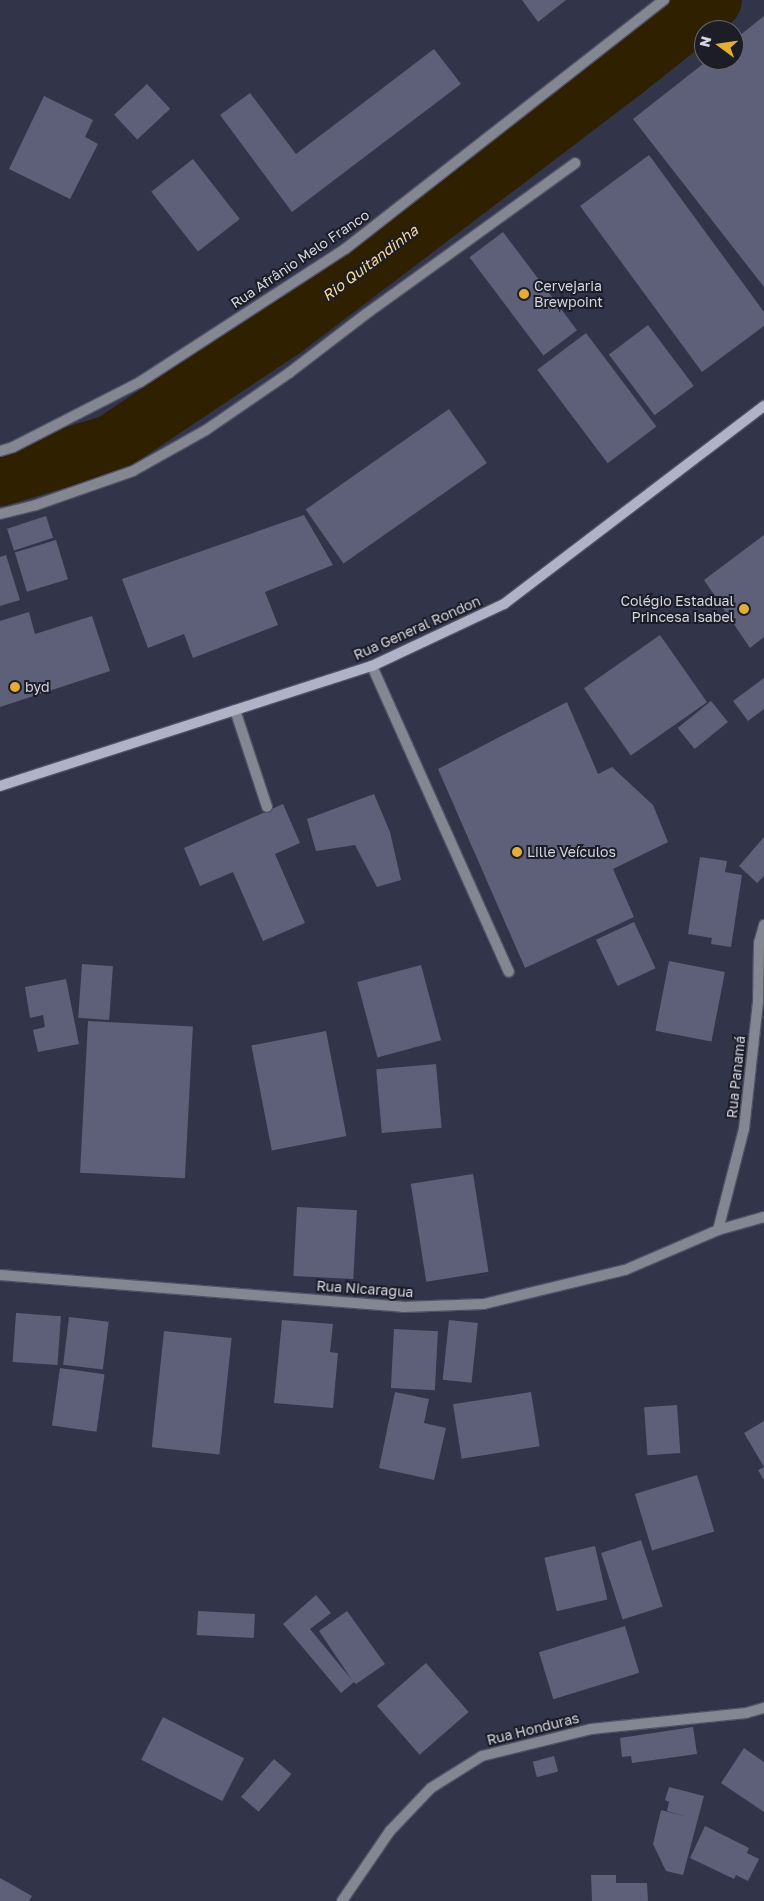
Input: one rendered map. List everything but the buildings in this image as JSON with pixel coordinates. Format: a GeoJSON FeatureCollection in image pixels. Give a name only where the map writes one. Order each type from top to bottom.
{"type":"FeatureCollection","features":[{"type":"Feature","properties":{"kind":"main road","name":"Rua General Rondon"},"geometry":{"type":"LineString","coordinates":[[0,786],[372,666],[504,604],[764,406]]}},
{"type":"Feature","properties":{"kind":"street","name":"Rua Afrânio Melo Franco"},"geometry":{"type":"LineString","coordinates":[[0,451],[13,447],[140,382],[345,249],[664,0]]}},
{"type":"Feature","properties":{"kind":"street"},"geometry":{"type":"LineString","coordinates":[[0,514],[36,505],[133,472],[206,430],[289,373],[366,314],[575,163]]}},
{"type":"Feature","properties":{"kind":"street"},"geometry":{"type":"LineString","coordinates":[[372,666],[509,972]]}},
{"type":"Feature","properties":{"kind":"street"},"geometry":{"type":"LineString","coordinates":[[235,710],[267,807]]}},
{"type":"Feature","properties":{"kind":"street","name":"Rua Panamá"},"geometry":{"type":"LineString","coordinates":[[718,1230],[744,1129],[758,1003],[759,942],[764,926]]}},
{"type":"Feature","properties":{"kind":"street"},"geometry":{"type":"LineString","coordinates":[[718,1230],[764,1217]]}},
{"type":"Feature","properties":{"kind":"street","name":"Rua Nicaragua"},"geometry":{"type":"LineString","coordinates":[[0,1275],[403,1307],[484,1304],[625,1270],[718,1230]]}},
{"type":"Feature","properties":{"kind":"street","name":"Rua Honduras"},"geometry":{"type":"LineString","coordinates":[[342,1901],[390,1831],[431,1788],[482,1756],[591,1729],[746,1713],[764,1708]]}},
{"type":"Feature","properties":{"kind":"waterway","name":"Rio Quitandinha"},"geometry":{"type":"LineString","coordinates":[[0,477],[111,444],[285,328],[626,69],[713,0]]}},
{"type":"Feature","properties":{"kind":"place","name":"Cervejaria Brewpoint"},"geometry":{"type":"Point","coordinates":[524,294]}},
{"type":"Feature","properties":{"kind":"place","name":"Colégio Estadual Princesa Isabel"},"geometry":{"type":"Point","coordinates":[744,609]}},
{"type":"Feature","properties":{"kind":"place","name":"byd"},"geometry":{"type":"Point","coordinates":[15,687]}},
{"type":"Feature","properties":{"kind":"place","name":"Lille Veículos"},"geometry":{"type":"Point","coordinates":[517,852]}}]}
